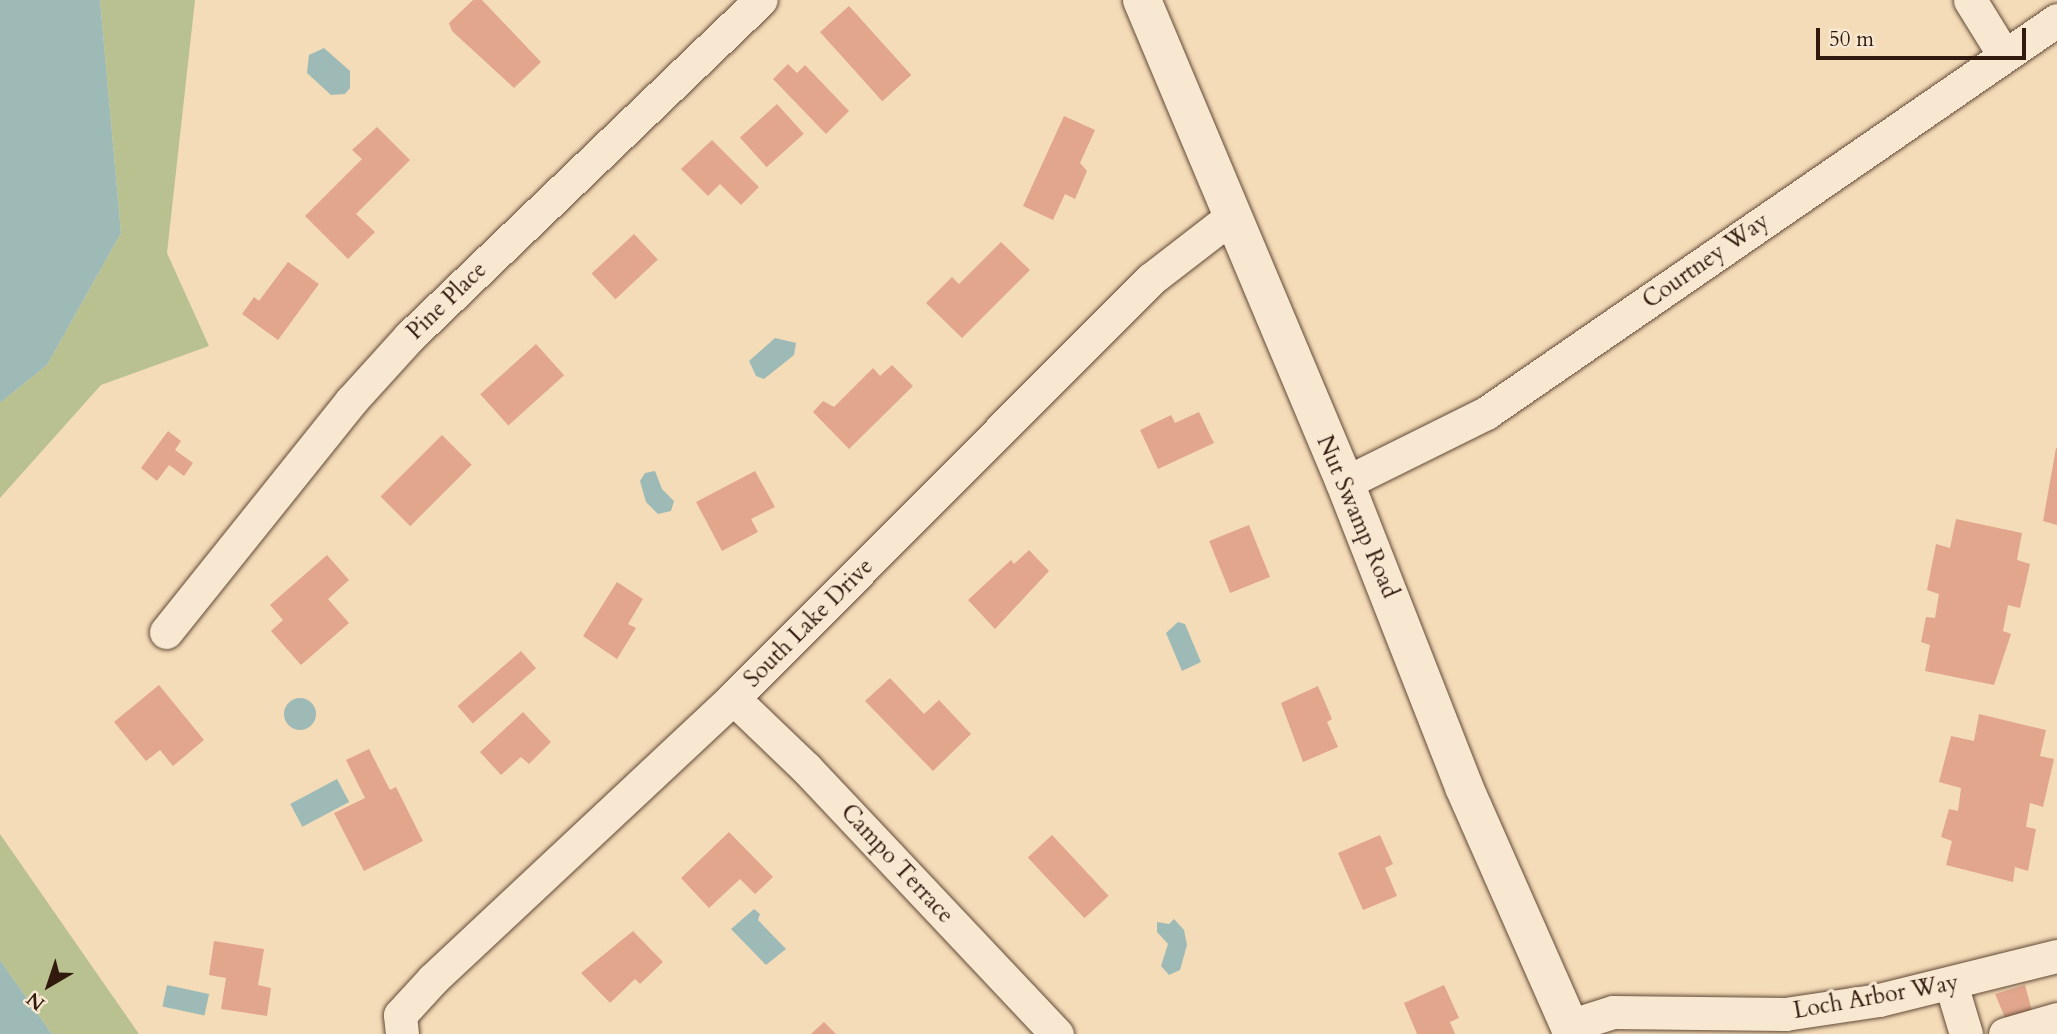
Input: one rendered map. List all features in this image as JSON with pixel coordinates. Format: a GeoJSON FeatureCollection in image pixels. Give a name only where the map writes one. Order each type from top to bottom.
{"type":"FeatureCollection","features":[{"type":"Feature","properties":{"kind":"main road","name":"Nut Swamp Road"},"geometry":{"type":"LineString","coordinates":[[1142,0],[1230,218],[1345,483],[1464,787],[1571,1030]]}},
{"type":"Feature","properties":{"kind":"street","name":"Pine Place"},"geometry":{"type":"LineString","coordinates":[[166,632],[351,401],[409,337],[761,0]]}},
{"type":"Feature","properties":{"kind":"street"},"geometry":{"type":"LineString","coordinates":[[1970,0],[2004,55]]}},
{"type":"Feature","properties":{"kind":"street","name":"Courtney Way"},"geometry":{"type":"LineString","coordinates":[[1345,483],[1486,413],[2057,20]]}},
{"type":"Feature","properties":{"kind":"street","name":"South Lake Drive"},"geometry":{"type":"LineString","coordinates":[[402,1034],[400,1015],[433,979],[733,698],[1151,279],[1230,218]]}},
{"type":"Feature","properties":{"kind":"street","name":"Campo Terrace"},"geometry":{"type":"LineString","coordinates":[[733,698],[806,768],[1057,1034]]}},
{"type":"Feature","properties":{"kind":"street","name":"Loch Arbor Way"},"geometry":{"type":"LineString","coordinates":[[1571,1030],[1613,1012],[1785,1014],[1951,984],[2057,956]]}},
{"type":"Feature","properties":{"kind":"street"},"geometry":{"type":"LineString","coordinates":[[1951,984],[1966,1034]]}},
{"type":"Feature","properties":{"kind":"street"},"geometry":{"type":"LineString","coordinates":[[2005,1034],[2057,1019]]}},
{"type":"Feature","properties":{"kind":"green space"},"geometry":{"type":"Polygon","coordinates":[[[100,0],[195,0],[167,253],[209,346],[101,385],[0,498],[0,403],[47,365],[121,233],[100,0]]]}},
{"type":"Feature","properties":{"kind":"green space"},"geometry":{"type":"Polygon","coordinates":[[[0,834],[139,1034],[52,1034],[0,960],[0,834]]]}},
{"type":"Feature","properties":{"kind":"water"},"geometry":{"type":"Polygon","coordinates":[[[0,0],[100,0],[121,233],[47,365],[0,403],[0,0]]]}},
{"type":"Feature","properties":{"kind":"water"},"geometry":{"type":"Polygon","coordinates":[[[324,48],[350,71],[350,88],[345,94],[331,95],[307,73],[309,55],[324,48]]]}},
{"type":"Feature","properties":{"kind":"water"},"geometry":{"type":"Polygon","coordinates":[[[775,338],[796,343],[794,355],[764,379],[756,376],[749,361],[775,338]]]}},
{"type":"Feature","properties":{"kind":"water"},"geometry":{"type":"Polygon","coordinates":[[[655,471],[662,489],[674,501],[671,511],[658,514],[646,502],[640,481],[645,473],[655,471]]]}},
{"type":"Feature","properties":{"kind":"water"},"geometry":{"type":"Polygon","coordinates":[[[1178,622],[1185,624],[1201,662],[1182,671],[1166,633],[1178,622]]]}},
{"type":"Feature","properties":{"kind":"water"},"geometry":{"type":"Polygon","coordinates":[[[300,698],[311,703],[316,714],[311,725],[300,730],[289,725],[284,714],[289,703],[300,698]]]}},
{"type":"Feature","properties":{"kind":"water"},"geometry":{"type":"Polygon","coordinates":[[[337,779],[349,802],[302,827],[290,804],[337,779]]]}},
{"type":"Feature","properties":{"kind":"water"},"geometry":{"type":"Polygon","coordinates":[[[754,909],[760,914],[758,920],[786,949],[766,965],[731,929],[754,909]]]}},
{"type":"Feature","properties":{"kind":"water"},"geometry":{"type":"Polygon","coordinates":[[[1174,919],[1184,930],[1187,945],[1180,970],[1169,975],[1161,966],[1168,944],[1157,932],[1157,922],[1169,924],[1174,919]]]}},
{"type":"Feature","properties":{"kind":"water"},"geometry":{"type":"Polygon","coordinates":[[[0,960],[52,1034],[0,1034],[0,960]]]}},
{"type":"Feature","properties":{"kind":"water"},"geometry":{"type":"Polygon","coordinates":[[[167,985],[209,994],[204,1015],[162,1007],[167,985]]]}},
{"type":"Feature","properties":{"kind":"building"},"geometry":{"type":"Polygon","coordinates":[[[473,0],[482,0],[541,62],[514,88],[452,31],[449,23],[473,0]]]}},
{"type":"Feature","properties":{"kind":"building"},"geometry":{"type":"Polygon","coordinates":[[[849,6],[911,75],[882,101],[820,32],[849,6]]]}},
{"type":"Feature","properties":{"kind":"building"},"geometry":{"type":"Polygon","coordinates":[[[788,64],[797,73],[805,65],[849,111],[826,134],[773,79],[788,64]]]}},
{"type":"Feature","properties":{"kind":"building"},"geometry":{"type":"Polygon","coordinates":[[[777,104],[804,134],[767,167],[740,137],[777,104]]]}},
{"type":"Feature","properties":{"kind":"building"},"geometry":{"type":"Polygon","coordinates":[[[1064,116],[1095,130],[1080,163],[1087,171],[1075,199],[1065,194],[1053,220],[1023,206],[1064,116]]]}},
{"type":"Feature","properties":{"kind":"building"},"geometry":{"type":"Polygon","coordinates":[[[377,127],[410,160],[356,214],[375,232],[348,259],[305,216],[362,159],[352,150],[377,127]]]}},
{"type":"Feature","properties":{"kind":"building"},"geometry":{"type":"Polygon","coordinates":[[[712,140],[759,187],[741,205],[720,184],[708,196],[681,169],[712,140]]]}},
{"type":"Feature","properties":{"kind":"building"},"geometry":{"type":"Polygon","coordinates":[[[634,234],[658,260],[615,299],[592,274],[634,234]]]}},
{"type":"Feature","properties":{"kind":"building"},"geometry":{"type":"Polygon","coordinates":[[[1001,242],[1030,270],[962,338],[926,303],[952,277],[959,284],[1001,242]]]}},
{"type":"Feature","properties":{"kind":"building"},"geometry":{"type":"Polygon","coordinates":[[[288,262],[319,284],[278,340],[242,314],[254,297],[259,301],[288,262]]]}},
{"type":"Feature","properties":{"kind":"building"},"geometry":{"type":"Polygon","coordinates":[[[536,344],[564,375],[508,425],[480,394],[536,344]]]}},
{"type":"Feature","properties":{"kind":"building"},"geometry":{"type":"Polygon","coordinates":[[[892,365],[913,386],[849,449],[813,412],[823,401],[834,407],[873,368],[880,376],[892,365]]]}},
{"type":"Feature","properties":{"kind":"building"},"geometry":{"type":"Polygon","coordinates":[[[1199,412],[1214,443],[1158,469],[1140,430],[1171,415],[1175,423],[1199,412]]]}},
{"type":"Feature","properties":{"kind":"building"},"geometry":{"type":"Polygon","coordinates":[[[168,431],[181,441],[175,450],[193,463],[184,476],[169,465],[157,481],[141,468],[168,431]]]}},
{"type":"Feature","properties":{"kind":"building"},"geometry":{"type":"Polygon","coordinates":[[[442,435],[472,465],[410,526],[380,497],[442,435]]]}},
{"type":"Feature","properties":{"kind":"building"},"geometry":{"type":"Polygon","coordinates":[[[2057,448],[2057,525],[2043,521],[2057,448]]]}},
{"type":"Feature","properties":{"kind":"building"},"geometry":{"type":"Polygon","coordinates":[[[755,471],[775,507],[751,519],[758,532],[722,551],[696,502],[755,471]]]}},
{"type":"Feature","properties":{"kind":"building"},"geometry":{"type":"Polygon","coordinates":[[[1956,519],[2022,533],[2017,560],[2030,564],[2020,608],[2008,605],[2003,631],[2011,634],[1994,685],[1925,671],[1930,645],[1921,642],[1926,617],[1935,618],[1939,594],[1927,590],[1936,544],[1950,548],[1956,519]]]}},
{"type":"Feature","properties":{"kind":"building"},"geometry":{"type":"Polygon","coordinates":[[[1249,525],[1270,577],[1230,593],[1209,541],[1249,525]]]}},
{"type":"Feature","properties":{"kind":"building"},"geometry":{"type":"Polygon","coordinates":[[[1029,550],[1049,571],[995,629],[968,600],[1011,560],[1014,564],[1029,550]]]}},
{"type":"Feature","properties":{"kind":"building"},"geometry":{"type":"Polygon","coordinates":[[[327,555],[349,580],[328,599],[349,623],[301,665],[271,631],[283,620],[270,605],[327,555]]]}},
{"type":"Feature","properties":{"kind":"building"},"geometry":{"type":"Polygon","coordinates":[[[617,582],[643,599],[628,624],[636,628],[617,659],[583,636],[617,582]]]}},
{"type":"Feature","properties":{"kind":"building"},"geometry":{"type":"Polygon","coordinates":[[[521,651],[536,668],[473,723],[458,706],[521,651]]]}},
{"type":"Feature","properties":{"kind":"building"},"geometry":{"type":"Polygon","coordinates":[[[890,678],[924,714],[939,700],[971,734],[933,771],[865,701],[890,678]]]}},
{"type":"Feature","properties":{"kind":"building"},"geometry":{"type":"Polygon","coordinates":[[[159,685],[204,740],[173,766],[160,750],[146,761],[114,722],[159,685]]]}},
{"type":"Feature","properties":{"kind":"building"},"geometry":{"type":"Polygon","coordinates":[[[1318,686],[1332,719],[1327,722],[1338,747],[1303,762],[1281,703],[1318,686]]]}},
{"type":"Feature","properties":{"kind":"building"},"geometry":{"type":"Polygon","coordinates":[[[523,712],[551,742],[529,764],[521,757],[501,775],[480,752],[523,712]]]}},
{"type":"Feature","properties":{"kind":"building"},"geometry":{"type":"Polygon","coordinates":[[[1979,714],[2046,730],[2040,756],[2054,759],[2043,807],[2030,803],[2026,827],[2036,829],[2028,871],[2015,867],[2013,882],[1946,865],[1952,841],[1941,837],[1949,809],[1958,811],[1961,788],[1939,782],[1951,736],[1974,741],[1979,714]]]}},
{"type":"Feature","properties":{"kind":"building"},"geometry":{"type":"Polygon","coordinates":[[[369,749],[390,790],[396,787],[423,841],[364,871],[334,813],[365,798],[346,760],[369,749]]]}},
{"type":"Feature","properties":{"kind":"building"},"geometry":{"type":"Polygon","coordinates":[[[729,832],[773,877],[755,894],[740,879],[709,908],[681,878],[729,832]]]}},
{"type":"Feature","properties":{"kind":"building"},"geometry":{"type":"Polygon","coordinates":[[[1052,835],[1109,896],[1084,918],[1028,858],[1052,835]]]}},
{"type":"Feature","properties":{"kind":"building"},"geometry":{"type":"Polygon","coordinates":[[[1380,835],[1393,864],[1385,868],[1397,896],[1363,910],[1338,853],[1380,835]]]}},
{"type":"Feature","properties":{"kind":"building"},"geometry":{"type":"Polygon","coordinates":[[[633,931],[663,962],[640,984],[635,979],[610,1003],[581,973],[633,931]]]}},
{"type":"Feature","properties":{"kind":"building"},"geometry":{"type":"Polygon","coordinates":[[[214,941],[264,949],[258,985],[271,988],[267,1016],[221,1009],[226,978],[209,975],[214,941]]]}},
{"type":"Feature","properties":{"kind":"building"},"geometry":{"type":"Polygon","coordinates":[[[1444,985],[1459,1018],[1450,1022],[1455,1034],[1417,1034],[1404,1003],[1444,985]]]}},
{"type":"Feature","properties":{"kind":"building"},"geometry":{"type":"Polygon","coordinates":[[[2025,985],[2032,1011],[2006,1020],[1995,994],[2025,985]]]}},
{"type":"Feature","properties":{"kind":"building"},"geometry":{"type":"Polygon","coordinates":[[[824,1022],[836,1034],[811,1034],[824,1022]]]}}]}
